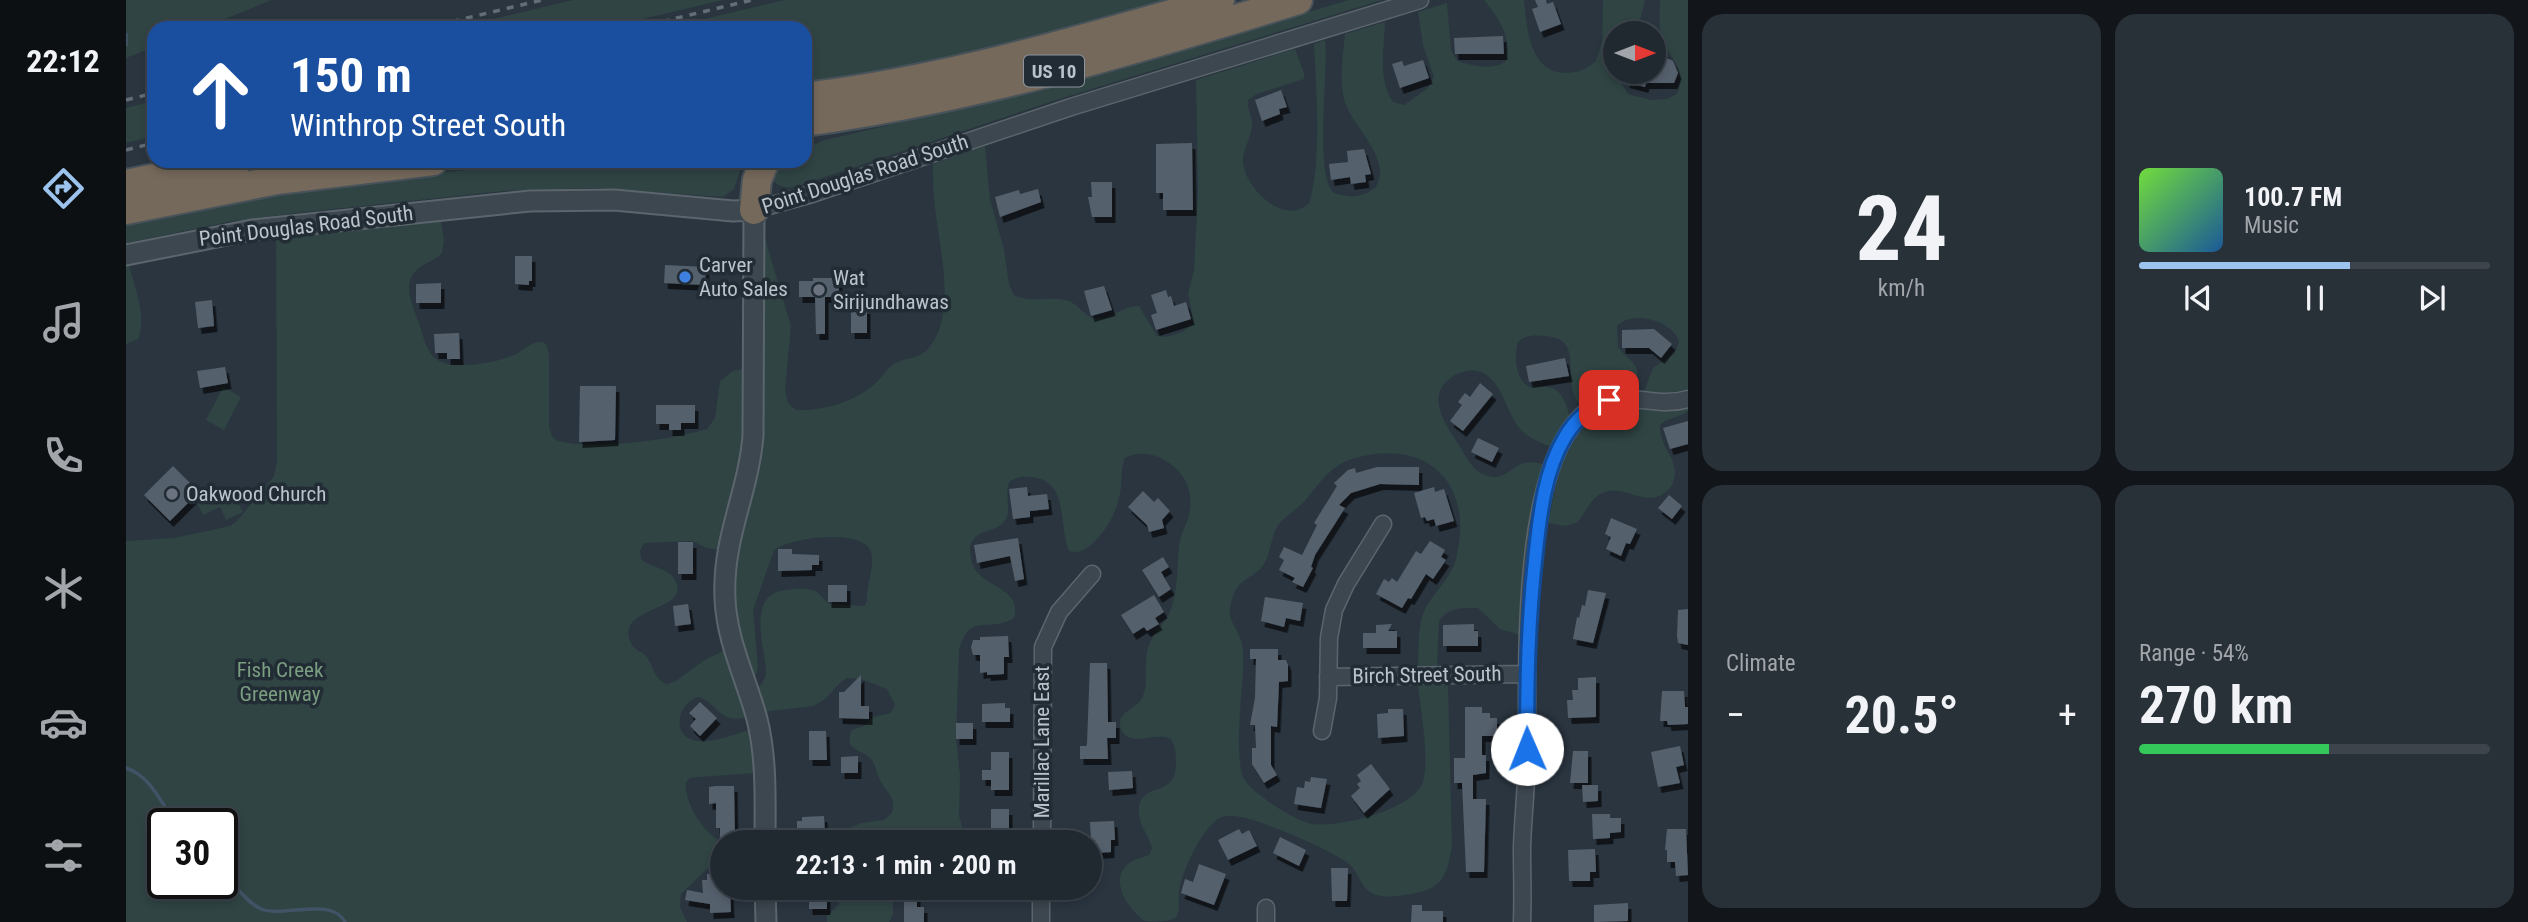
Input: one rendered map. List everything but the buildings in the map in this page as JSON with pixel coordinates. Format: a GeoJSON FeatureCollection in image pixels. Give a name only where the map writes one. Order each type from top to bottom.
{"type":"FeatureCollection","features":[{"type":"Feature","properties":{"kind":"highway","name":"US 10"},"geometry":{"type":"LineString","coordinates":[[812,96],[929,77],[981,65],[1220,0]]}},
{"type":"Feature","properties":{"kind":"highway","name":"US 10"},"geometry":{"type":"LineString","coordinates":[[812,121],[979,91],[1298,0]]}},
{"type":"Feature","properties":{"kind":"highway"},"geometry":{"type":"LineString","coordinates":[[812,139],[979,91]]}},
{"type":"Feature","properties":{"kind":"highway"},"geometry":{"type":"LineString","coordinates":[[126,184],[204,168]]}},
{"type":"Feature","properties":{"kind":"highway"},"geometry":{"type":"LineString","coordinates":[[126,210],[215,190],[376,168]]}},
{"type":"Feature","properties":{"kind":"highway"},"geometry":{"type":"LineString","coordinates":[[754,210],[757,180],[762,168]]}},
{"type":"Feature","properties":{"kind":"street","name":"Point Douglas Road South"},"geometry":{"type":"LineString","coordinates":[[126,254],[278,226],[530,201],[614,200],[733,211],[754,210],[803,197],[1071,107],[1420,0]]}},
{"type":"Feature","properties":{"kind":"street"},"geometry":{"type":"LineString","coordinates":[[754,210],[753,436],[749,470],[728,544],[725,597],[730,637],[755,711],[762,747],[765,830]]}},
{"type":"Feature","properties":{"kind":"street"},"geometry":{"type":"LineString","coordinates":[[1522,922],[1529,620],[1537,540],[1553,466],[1569,430],[1578,419],[1596,406],[1624,397],[1667,403],[1688,399]]}},
{"type":"Feature","properties":{"kind":"street"},"geometry":{"type":"LineString","coordinates":[[1322,731],[1327,702],[1328,638],[1336,604],[1348,579],[1383,524]]}},
{"type":"Feature","properties":{"kind":"street","name":"Marillac Lane East"},"geometry":{"type":"LineString","coordinates":[[1042,830],[1043,647],[1059,612],[1092,574]]}},
{"type":"Feature","properties":{"kind":"street","name":"Birch Street South"},"geometry":{"type":"LineString","coordinates":[[1328,677],[1526,674]]}},
{"type":"Feature","properties":{"kind":"street"},"geometry":{"type":"LineString","coordinates":[[765,900],[765,922]]}},
{"type":"Feature","properties":{"kind":"street"},"geometry":{"type":"LineString","coordinates":[[1041,900],[1041,922]]}},
{"type":"Feature","properties":{"kind":"green space"},"geometry":{"type":"Polygon","coordinates":[[[126,0],[272,0],[220,21],[147,21],[147,50],[126,58],[126,0]]]}},
{"type":"Feature","properties":{"kind":"green space"},"geometry":{"type":"Polygon","coordinates":[[[573,0],[723,0],[634,21],[485,21],[573,0]]]}},
{"type":"Feature","properties":{"kind":"green space"},"geometry":{"type":"Polygon","coordinates":[[[784,0],[1175,0],[1049,35],[922,65],[812,83],[812,21],[696,21],[784,0]]]}},
{"type":"Feature","properties":{"kind":"green space"},"geometry":{"type":"Polygon","coordinates":[[[1349,0],[1382,0],[1056,100],[795,187],[778,185],[774,179],[776,168],[812,168],[812,145],[825,140],[1049,88],[1349,0]]]}},
{"type":"Feature","properties":{"kind":"green space"},"geometry":{"type":"Polygon","coordinates":[[[1484,0],[1524,0],[1529,35],[1537,57],[1554,71],[1574,72],[1596,61],[1602,42],[1603,0],[1645,0],[1640,21],[1603,21],[1603,84],[1622,84],[1628,94],[1651,100],[1667,99],[1677,94],[1680,77],[1677,65],[1666,48],[1666,21],[1660,21],[1660,0],[1688,0],[1688,392],[1662,395],[1644,391],[1653,368],[1674,354],[1679,342],[1669,328],[1642,318],[1632,318],[1617,326],[1618,347],[1637,369],[1632,389],[1605,394],[1581,407],[1573,390],[1569,354],[1563,342],[1538,336],[1527,337],[1518,342],[1517,366],[1524,383],[1529,387],[1546,387],[1557,391],[1564,400],[1570,417],[1551,447],[1523,432],[1488,376],[1478,371],[1461,372],[1445,383],[1438,401],[1440,410],[1449,430],[1477,471],[1497,477],[1524,463],[1545,464],[1523,594],[1520,635],[1500,629],[1478,608],[1456,609],[1439,621],[1437,667],[1418,667],[1422,616],[1455,563],[1460,529],[1458,506],[1451,487],[1439,472],[1423,461],[1404,454],[1381,453],[1355,458],[1332,470],[1304,502],[1280,523],[1262,567],[1235,591],[1230,610],[1231,620],[1243,650],[1239,727],[1242,773],[1246,782],[1258,794],[1305,822],[1324,824],[1355,820],[1389,809],[1415,793],[1422,784],[1425,763],[1418,684],[1448,684],[1452,845],[1440,882],[1416,893],[1391,897],[1376,895],[1365,887],[1355,871],[1341,858],[1264,824],[1228,816],[1220,818],[1206,830],[1194,850],[1181,882],[1176,917],[1166,921],[1145,921],[1127,903],[1120,887],[1122,871],[1130,862],[1149,855],[1152,848],[1141,823],[1139,807],[1147,794],[1170,782],[1174,776],[1176,759],[1171,739],[1131,738],[1122,731],[1120,720],[1139,702],[1144,692],[1147,652],[1151,640],[1169,614],[1173,601],[1180,542],[1190,507],[1187,484],[1179,471],[1161,458],[1146,454],[1125,458],[1120,494],[1112,517],[1099,536],[1083,550],[1069,551],[1061,508],[1054,489],[1047,482],[1030,477],[1019,477],[1010,481],[1006,519],[996,528],[975,537],[971,543],[970,552],[977,572],[1007,593],[1015,608],[1014,618],[997,624],[981,625],[968,631],[959,651],[956,738],[960,776],[959,815],[963,830],[845,830],[861,823],[884,820],[892,813],[892,798],[881,783],[873,762],[852,746],[849,737],[852,730],[864,726],[873,717],[891,713],[895,705],[887,689],[861,679],[847,678],[824,700],[813,706],[761,712],[755,691],[766,675],[761,612],[765,602],[773,594],[785,590],[814,590],[829,604],[864,606],[872,564],[871,552],[865,544],[855,539],[841,537],[809,539],[774,550],[753,610],[758,666],[751,681],[733,617],[733,556],[763,232],[791,326],[785,389],[788,403],[796,410],[828,407],[849,400],[868,390],[890,367],[928,349],[937,335],[944,300],[933,164],[985,146],[990,200],[1004,249],[1009,284],[1014,295],[1027,299],[1069,301],[1090,317],[1097,319],[1139,306],[1157,336],[1177,334],[1194,323],[1188,293],[1194,270],[1198,191],[1196,80],[1295,49],[1304,79],[1257,94],[1248,100],[1252,126],[1243,163],[1251,184],[1259,193],[1278,208],[1289,211],[1309,203],[1316,168],[1314,44],[1325,40],[1323,145],[1328,183],[1334,193],[1345,196],[1361,195],[1376,187],[1380,176],[1379,165],[1344,99],[1342,75],[1345,34],[1385,22],[1385,84],[1393,102],[1404,105],[1428,88],[1434,77],[1423,45],[1418,12],[1447,3],[1451,50],[1457,61],[1488,67],[1505,62],[1507,54],[1506,37],[1499,21],[1484,0]]]}},
{"type":"Feature","properties":{"kind":"green space"},"geometry":{"type":"Polygon","coordinates":[[[147,103],[147,138],[126,143],[126,108],[147,103]]]}},
{"type":"Feature","properties":{"kind":"green space"},"geometry":{"type":"Polygon","coordinates":[[[488,168],[741,168],[734,189],[723,197],[594,188],[504,191],[228,222],[126,243],[126,222],[239,199],[488,168]]]}},
{"type":"Feature","properties":{"kind":"green space","name":"Fish Creek Greenway"},"geometry":{"type":"Polygon","coordinates":[[[441,220],[444,241],[442,253],[419,268],[409,285],[412,305],[431,354],[447,364],[471,365],[506,358],[531,344],[543,342],[549,355],[549,427],[557,441],[573,444],[611,444],[673,437],[707,429],[715,418],[720,381],[733,371],[747,368],[747,434],[720,550],[692,541],[644,543],[640,551],[641,559],[671,575],[678,590],[674,598],[632,622],[628,632],[633,647],[645,655],[656,675],[667,684],[727,649],[749,717],[739,719],[725,716],[698,697],[681,713],[680,727],[683,734],[697,741],[725,738],[752,729],[757,773],[690,778],[686,782],[692,808],[710,834],[710,867],[681,894],[680,907],[687,922],[126,922],[126,541],[174,538],[230,526],[274,476],[277,462],[276,238],[441,220]]]}},
{"type":"Feature","properties":{"kind":"green space"},"geometry":{"type":"Polygon","coordinates":[[[129,265],[141,321],[138,339],[126,344],[126,266],[129,265]]]}},
{"type":"Feature","properties":{"kind":"green space"},"geometry":{"type":"Polygon","coordinates":[[[223,387],[241,397],[224,430],[206,420],[223,387]]]}},
{"type":"Feature","properties":{"kind":"green space"},"geometry":{"type":"Polygon","coordinates":[[[1625,405],[1671,410],[1688,406],[1688,411],[1660,425],[1662,438],[1674,465],[1675,477],[1671,487],[1652,498],[1621,491],[1605,492],[1595,498],[1576,523],[1566,526],[1548,523],[1562,468],[1579,434],[1591,421],[1606,411],[1625,405]]]}},
{"type":"Feature","properties":{"kind":"green space"},"geometry":{"type":"Polygon","coordinates":[[[217,491],[223,504],[236,497],[243,512],[226,520],[220,507],[203,515],[196,501],[217,491]]]}},
{"type":"Feature","properties":{"kind":"green space"},"geometry":{"type":"Polygon","coordinates":[[[839,900],[893,900],[893,914],[889,922],[827,922],[827,916],[839,900]]]}},
{"type":"Feature","properties":{"kind":"waterway"},"geometry":{"type":"LineString","coordinates":[[126,34],[126,45]]}},
{"type":"Feature","properties":{"kind":"waterway"},"geometry":{"type":"LineString","coordinates":[[126,768],[143,778],[166,808]]}},
{"type":"Feature","properties":{"kind":"waterway"},"geometry":{"type":"LineString","coordinates":[[238,889],[261,909],[329,910],[339,914],[345,922]]}},
{"type":"Feature","properties":{"kind":"railway"},"geometry":{"type":"LineString","coordinates":[[454,21],[542,0]]}},
{"type":"Feature","properties":{"kind":"railway"},"geometry":{"type":"LineString","coordinates":[[664,21],[752,0]]}},
{"type":"Feature","properties":{"kind":"railway"},"geometry":{"type":"LineString","coordinates":[[126,100],[147,95]]}},
{"type":"Feature","properties":{"kind":"railway"},"geometry":{"type":"LineString","coordinates":[[126,150],[147,145]]}},
{"type":"Feature","properties":{"kind":"place","name":"Carver Auto Sales"},"geometry":{"type":"Point","coordinates":[685,277]}},
{"type":"Feature","properties":{"kind":"place","name":"Wat Sirijundhawas"},"geometry":{"type":"Point","coordinates":[819,290]}},
{"type":"Feature","properties":{"kind":"place","name":"Oakwood Church"},"geometry":{"type":"Point","coordinates":[172,494]}},
{"type":"Feature","properties":{"kind":"route"},"geometry":{"type":"LineString","coordinates":[[1527,749],[1528,635],[1537,540],[1544,499],[1557,454],[1569,430],[1578,419],[1609,400]]}}]}
